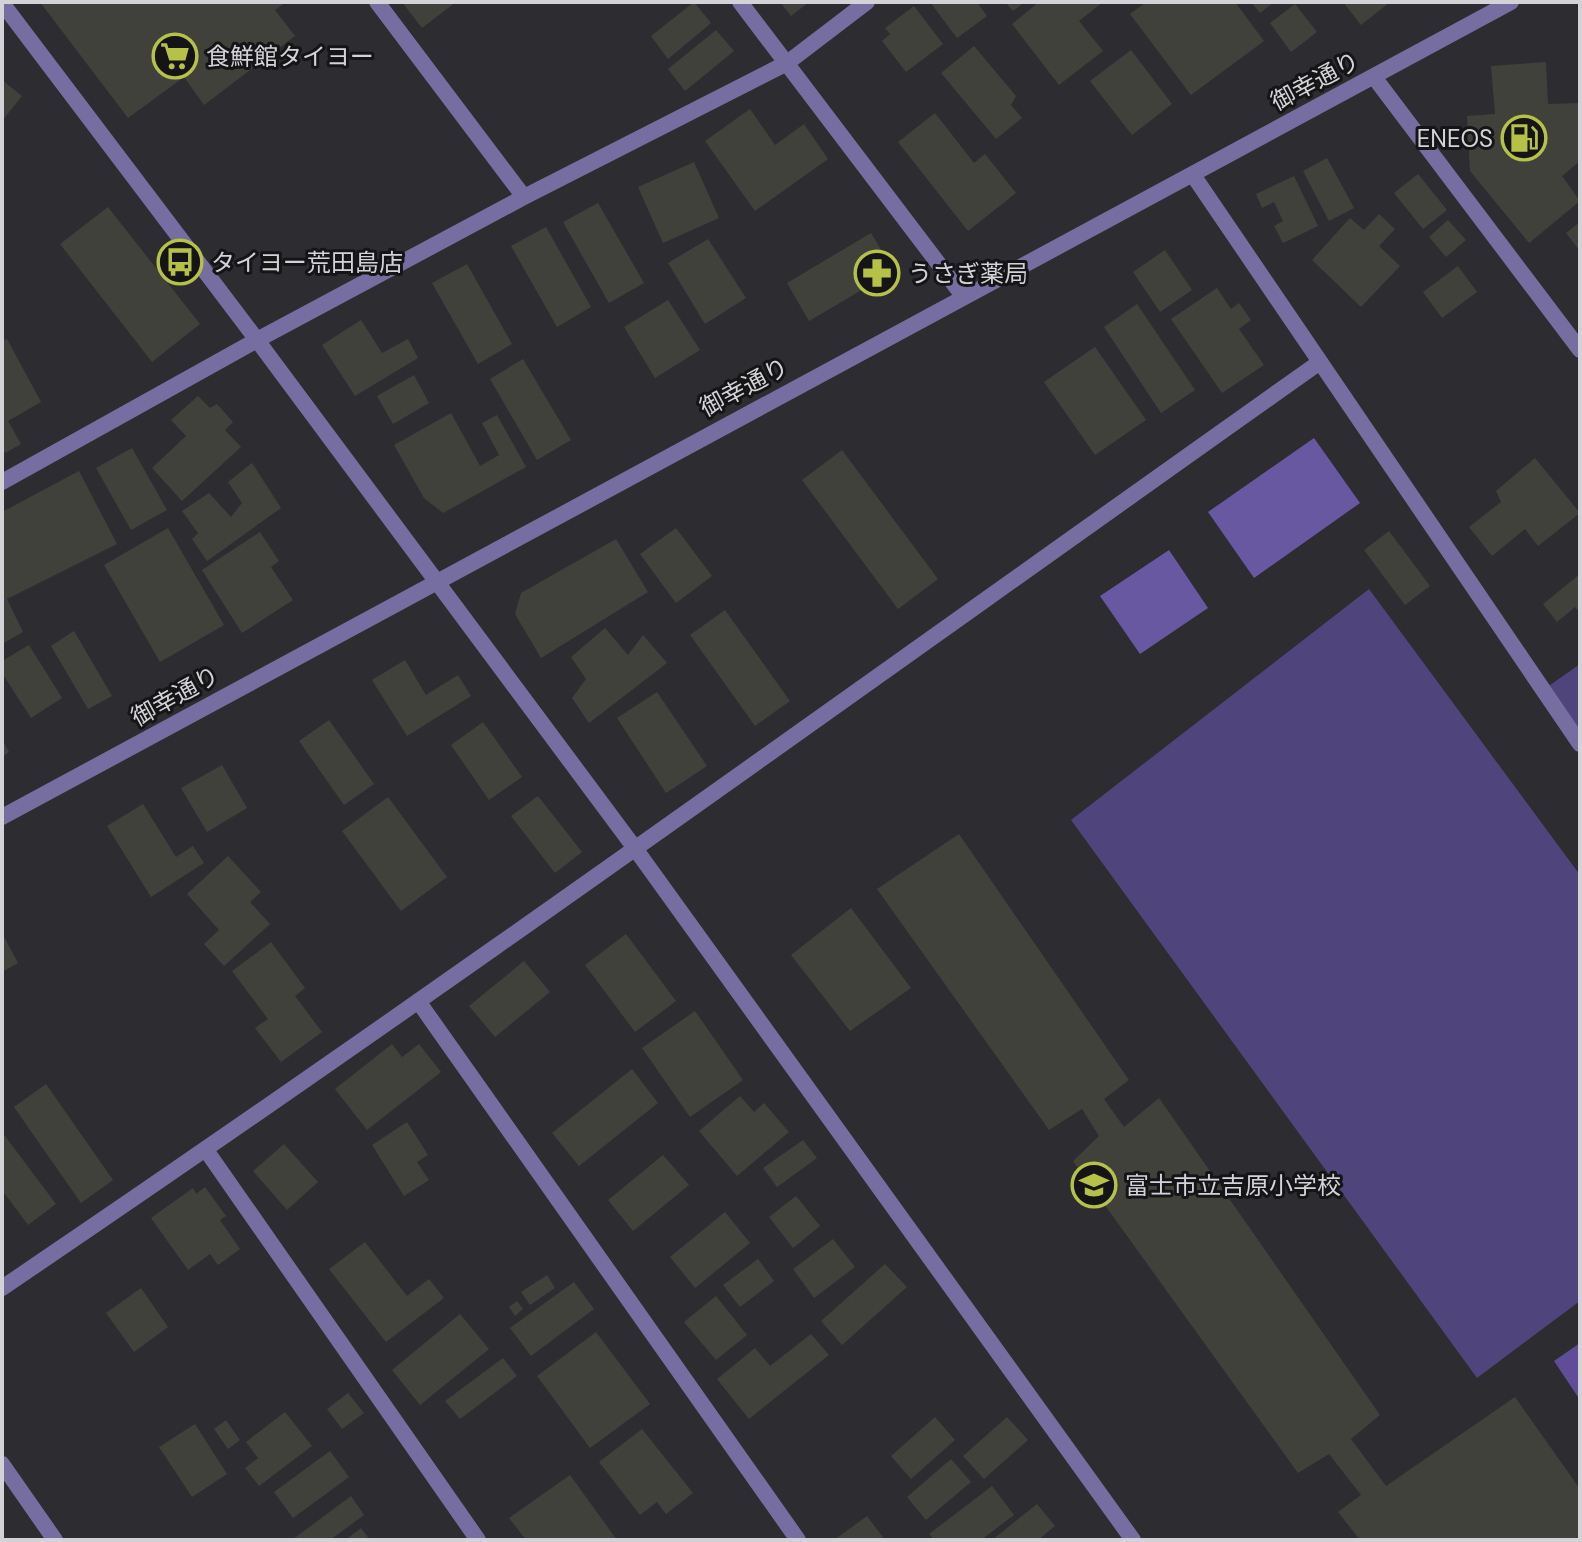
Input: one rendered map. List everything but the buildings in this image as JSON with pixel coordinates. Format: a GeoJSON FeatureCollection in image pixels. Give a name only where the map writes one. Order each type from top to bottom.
{"type":"FeatureCollection","features":[{"type":"Feature","properties":{"kind":"street"},"geometry":{"type":"LineString","coordinates":[[377,2],[524,197]]}},
{"type":"Feature","properties":{"kind":"street"},"geometry":{"type":"LineString","coordinates":[[740,2],[963,296]]}},
{"type":"Feature","properties":{"kind":"street"},"geometry":{"type":"LineString","coordinates":[[2,482],[257,340],[524,197],[787,63],[867,2]]}},
{"type":"Feature","properties":{"kind":"street","name":"御幸通り"},"geometry":{"type":"LineString","coordinates":[[2,817],[1511,2]]}},
{"type":"Feature","properties":{"kind":"street"},"geometry":{"type":"LineString","coordinates":[[2,3],[634,847],[1133,1540]]}},
{"type":"Feature","properties":{"kind":"street"},"geometry":{"type":"LineString","coordinates":[[1374,77],[1580,350]]}},
{"type":"Feature","properties":{"kind":"street"},"geometry":{"type":"LineString","coordinates":[[1193,175],[1580,744]]}},
{"type":"Feature","properties":{"kind":"street"},"geometry":{"type":"LineString","coordinates":[[2,1288],[206,1150],[1320,362]]}},
{"type":"Feature","properties":{"kind":"street"},"geometry":{"type":"LineString","coordinates":[[418,1001],[798,1540]]}},
{"type":"Feature","properties":{"kind":"street"},"geometry":{"type":"LineString","coordinates":[[206,1150],[478,1540]]}},
{"type":"Feature","properties":{"kind":"street"},"geometry":{"type":"LineString","coordinates":[[2,1464],[55,1540]]}},
{"type":"Feature","properties":{"kind":"shaded area"},"geometry":{"type":"Polygon","coordinates":[[[1314,438],[1360,503],[1254,578],[1208,512],[1314,438]]]}},
{"type":"Feature","properties":{"kind":"shaded area"},"geometry":{"type":"Polygon","coordinates":[[[1169,550],[1208,608],[1140,654],[1100,596],[1169,550]]]}},
{"type":"Feature","properties":{"kind":"shaded area"},"geometry":{"type":"Polygon","coordinates":[[[1369,589],[1580,875],[1580,1301],[1477,1378],[1071,820],[1369,589]]]}},
{"type":"Feature","properties":{"kind":"shaded area"},"geometry":{"type":"Polygon","coordinates":[[[1580,664],[1580,739],[1543,690],[1580,664]]]}},
{"type":"Feature","properties":{"kind":"shaded area"},"geometry":{"type":"Polygon","coordinates":[[[1580,1343],[1580,1400],[1554,1361],[1580,1343]]]}},
{"type":"Feature","properties":{"kind":"place","name":"食鮮館タイヨー"},"geometry":{"type":"Point","coordinates":[175,56]}},
{"type":"Feature","properties":{"kind":"place","name":"ENEOS"},"geometry":{"type":"Point","coordinates":[1524,138]}},
{"type":"Feature","properties":{"kind":"place","name":"タイヨー荒田島店"},"geometry":{"type":"Point","coordinates":[180,262]}},
{"type":"Feature","properties":{"kind":"place","name":"うさぎ薬局"},"geometry":{"type":"Point","coordinates":[877,273]}},
{"type":"Feature","properties":{"kind":"place","name":"富士市立吉原小学校"},"geometry":{"type":"Point","coordinates":[1094,1185]}}]}
